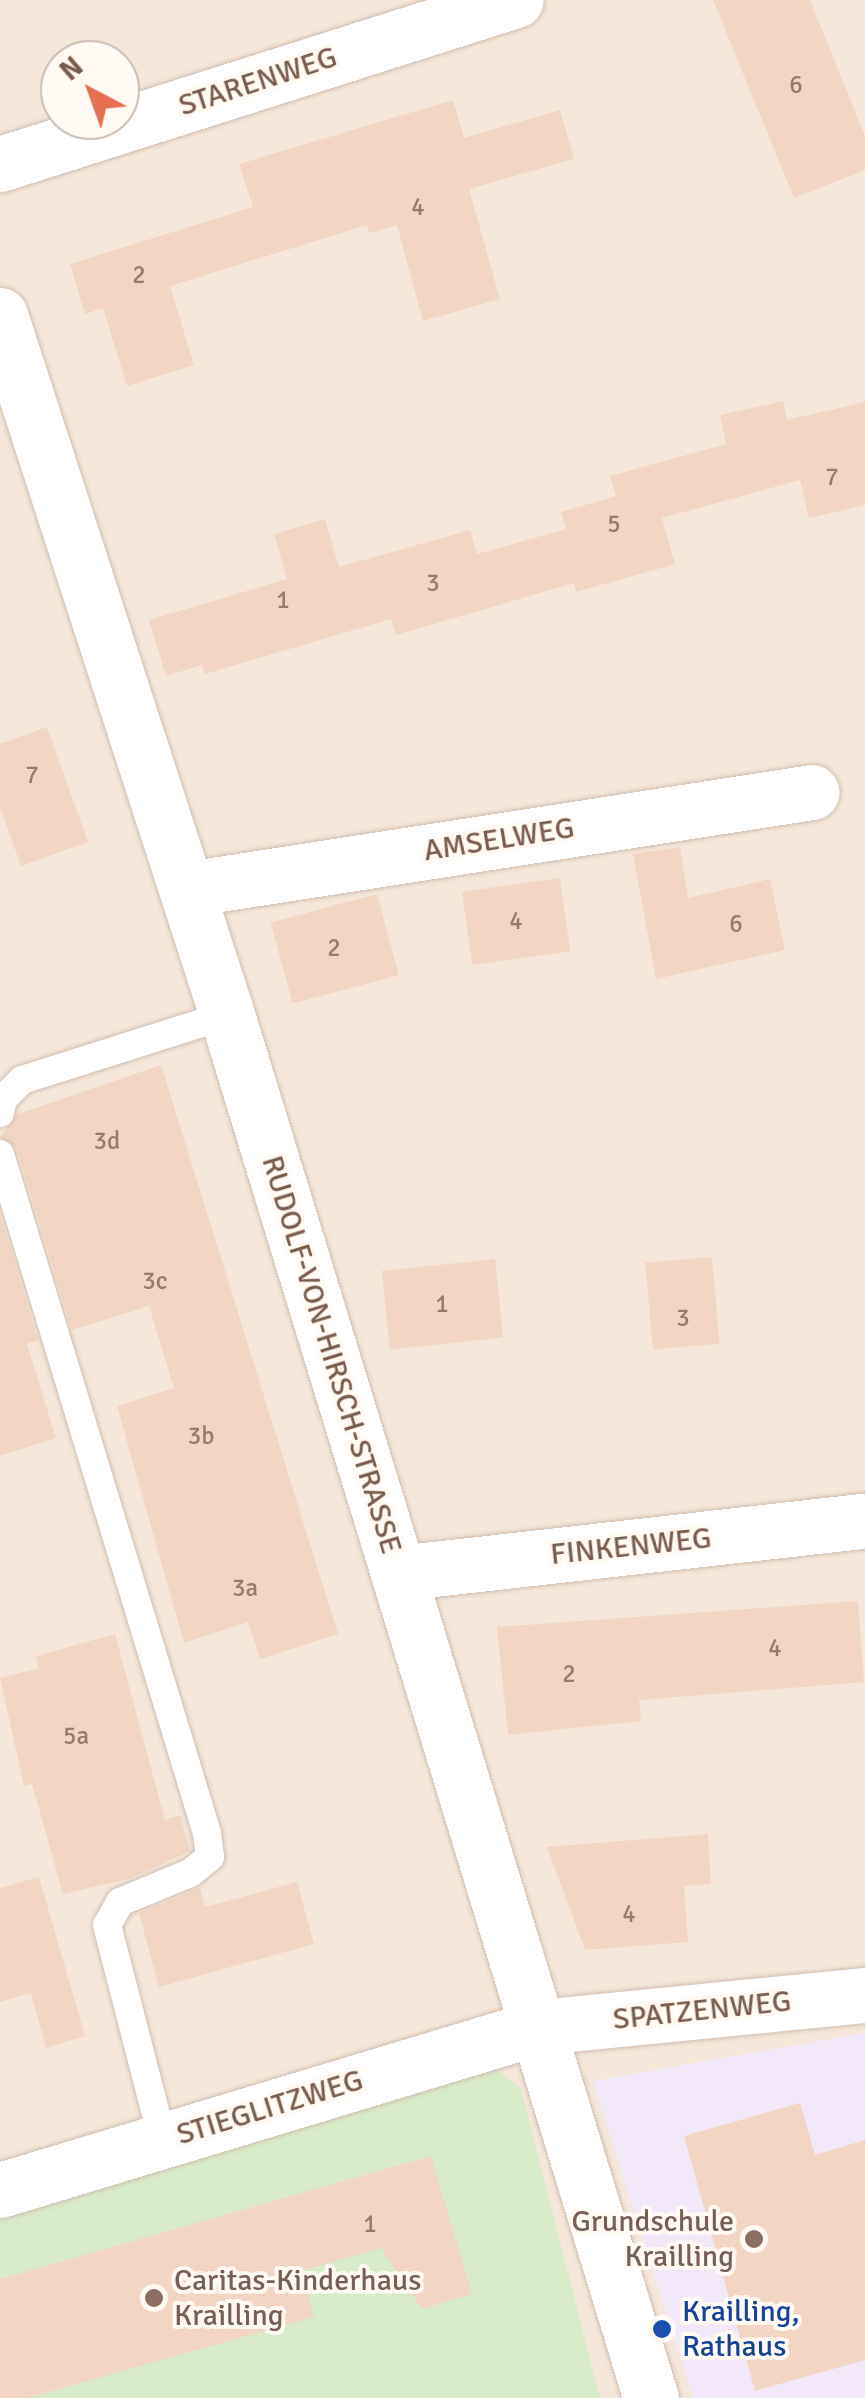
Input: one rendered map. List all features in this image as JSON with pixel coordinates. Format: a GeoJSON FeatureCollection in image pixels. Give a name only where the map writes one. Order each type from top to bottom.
{"type":"FeatureCollection","features":[{"type":"Feature","properties":{"kind":"street","name":"STARENWEG"},"geometry":{"type":"LineString","coordinates":[[0,164],[516,0]]}},
{"type":"Feature","properties":{"kind":"street","name":"RUDOLF-VON-HIRSCH-STRASSE"},"geometry":{"type":"LineString","coordinates":[[0,315],[228,1015],[652,2398]]}},
{"type":"Feature","properties":{"kind":"street","name":"AMSELWEG"},"geometry":{"type":"LineString","coordinates":[[186,888],[812,792]]}},
{"type":"Feature","properties":{"kind":"street","name":"FINKENWEG"},"geometry":{"type":"LineString","coordinates":[[398,1573],[865,1521]]}},
{"type":"Feature","properties":{"kind":"street","name":"SPATZENWEG"},"geometry":{"type":"LineString","coordinates":[[539,2027],[865,1995]]}},
{"type":"Feature","properties":{"kind":"street","name":"STIEGLITZWEG"},"geometry":{"type":"LineString","coordinates":[[0,2190],[539,2027]]}},
{"type":"Feature","properties":{"kind":"lane"},"geometry":{"type":"LineString","coordinates":[[0,1113],[4,1098],[22,1080],[228,1015]]}},
{"type":"Feature","properties":{"kind":"lane"},"geometry":{"type":"LineString","coordinates":[[0,1154],[207,1833],[210,1857],[190,1873],[120,1902],[107,1925],[163,2141]]}},
{"type":"Feature","properties":{"kind":"shaded area"},"geometry":{"type":"Polygon","coordinates":[[[0,0],[865,0],[865,2398],[0,2398],[0,0]]]}},
{"type":"Feature","properties":{"kind":"shaded area","name":"Grundschule Krailling"},"geometry":{"type":"Polygon","coordinates":[[[865,2033],[865,2398],[693,2398],[593,2081],[865,2033]]]}},
{"type":"Feature","properties":{"kind":"green space"},"geometry":{"type":"Polygon","coordinates":[[[492,2065],[521,2089],[600,2398],[0,2398],[0,2220],[492,2065]]]}},
{"type":"Feature","properties":{"kind":"building"},"geometry":{"type":"Polygon","coordinates":[[[713,0],[810,0],[865,136],[865,170],[794,198],[713,0]]]}},
{"type":"Feature","properties":{"kind":"building"},"geometry":{"type":"Polygon","coordinates":[[[453,100],[464,138],[560,110],[574,159],[469,189],[500,299],[423,321],[397,225],[369,233],[367,225],[170,286],[194,365],[127,386],[103,308],[85,314],[70,264],[253,207],[239,164],[453,100]]]}},
{"type":"Feature","properties":{"kind":"building"},"geometry":{"type":"Polygon","coordinates":[[[783,401],[787,420],[865,402],[865,505],[809,518],[800,480],[662,518],[675,564],[576,592],[574,583],[396,635],[391,619],[205,674],[202,665],[166,676],[149,620],[287,579],[274,534],[325,519],[339,567],[470,530],[477,554],[566,529],[561,512],[616,496],[610,476],[726,444],[720,415],[783,401]]]}},
{"type":"Feature","properties":{"kind":"building"},"geometry":{"type":"Polygon","coordinates":[[[47,727],[88,842],[21,866],[0,807],[0,744],[47,727]]]}},
{"type":"Feature","properties":{"kind":"building"},"geometry":{"type":"Polygon","coordinates":[[[680,847],[688,898],[770,879],[785,950],[656,979],[633,854],[680,847]]]}},
{"type":"Feature","properties":{"kind":"building"},"geometry":{"type":"Polygon","coordinates":[[[560,878],[570,951],[472,965],[462,892],[560,878]]]}},
{"type":"Feature","properties":{"kind":"building"},"geometry":{"type":"Polygon","coordinates":[[[377,894],[399,975],[292,1004],[271,922],[377,894]]]}},
{"type":"Feature","properties":{"kind":"building"},"geometry":{"type":"Polygon","coordinates":[[[161,1065],[338,1634],[260,1659],[248,1622],[184,1643],[117,1406],[174,1388],[149,1306],[72,1330],[17,1149],[0,1137],[18,1114],[161,1065]]]}},
{"type":"Feature","properties":{"kind":"building"},"geometry":{"type":"Polygon","coordinates":[[[0,1214],[38,1340],[27,1344],[56,1438],[0,1456],[0,1214]]]}},
{"type":"Feature","properties":{"kind":"building"},"geometry":{"type":"Polygon","coordinates":[[[712,1257],[720,1344],[653,1350],[645,1263],[712,1257]]]}},
{"type":"Feature","properties":{"kind":"building"},"geometry":{"type":"Polygon","coordinates":[[[495,1259],[503,1338],[390,1349],[382,1271],[495,1259]]]}},
{"type":"Feature","properties":{"kind":"building"},"geometry":{"type":"Polygon","coordinates":[[[858,1601],[864,1682],[639,1700],[641,1721],[508,1735],[497,1627],[858,1601]]]}},
{"type":"Feature","properties":{"kind":"building"},"geometry":{"type":"Polygon","coordinates":[[[115,1634],[165,1820],[180,1815],[190,1851],[129,1879],[63,1894],[32,1784],[24,1786],[0,1678],[39,1668],[36,1656],[115,1634]]]}},
{"type":"Feature","properties":{"kind":"building"},"geometry":{"type":"Polygon","coordinates":[[[708,1834],[711,1884],[684,1886],[688,1942],[585,1950],[547,1847],[708,1834]]]}},
{"type":"Feature","properties":{"kind":"building"},"geometry":{"type":"Polygon","coordinates":[[[39,1877],[85,2036],[46,2048],[31,1993],[0,2002],[0,1888],[39,1877]]]}},
{"type":"Feature","properties":{"kind":"building"},"geometry":{"type":"Polygon","coordinates":[[[297,1882],[314,1944],[159,1987],[139,1913],[200,1888],[205,1907],[297,1882]]]}},
{"type":"Feature","properties":{"kind":"building"},"geometry":{"type":"Polygon","coordinates":[[[800,2103],[815,2155],[865,2140],[865,2360],[755,2391],[684,2136],[800,2103]]]}},
{"type":"Feature","properties":{"kind":"building","name":"Caritas-Kinderhaus Krailling"},"geometry":{"type":"Polygon","coordinates":[[[431,2156],[472,2294],[422,2309],[381,2248],[301,2271],[314,2317],[27,2398],[0,2398],[0,2279],[431,2156]]]}},
{"type":"Feature","properties":{"kind":"place","name":"Grundschule Krailling"},"geometry":{"type":"Point","coordinates":[754,2239]}},
{"type":"Feature","properties":{"kind":"place","name":"Caritas-Kinderhaus Krailling"},"geometry":{"type":"Point","coordinates":[154,2298]}},
{"type":"Feature","properties":{"kind":"place","name":"Krailling, Rathaus"},"geometry":{"type":"Point","coordinates":[662,2329]}}]}
